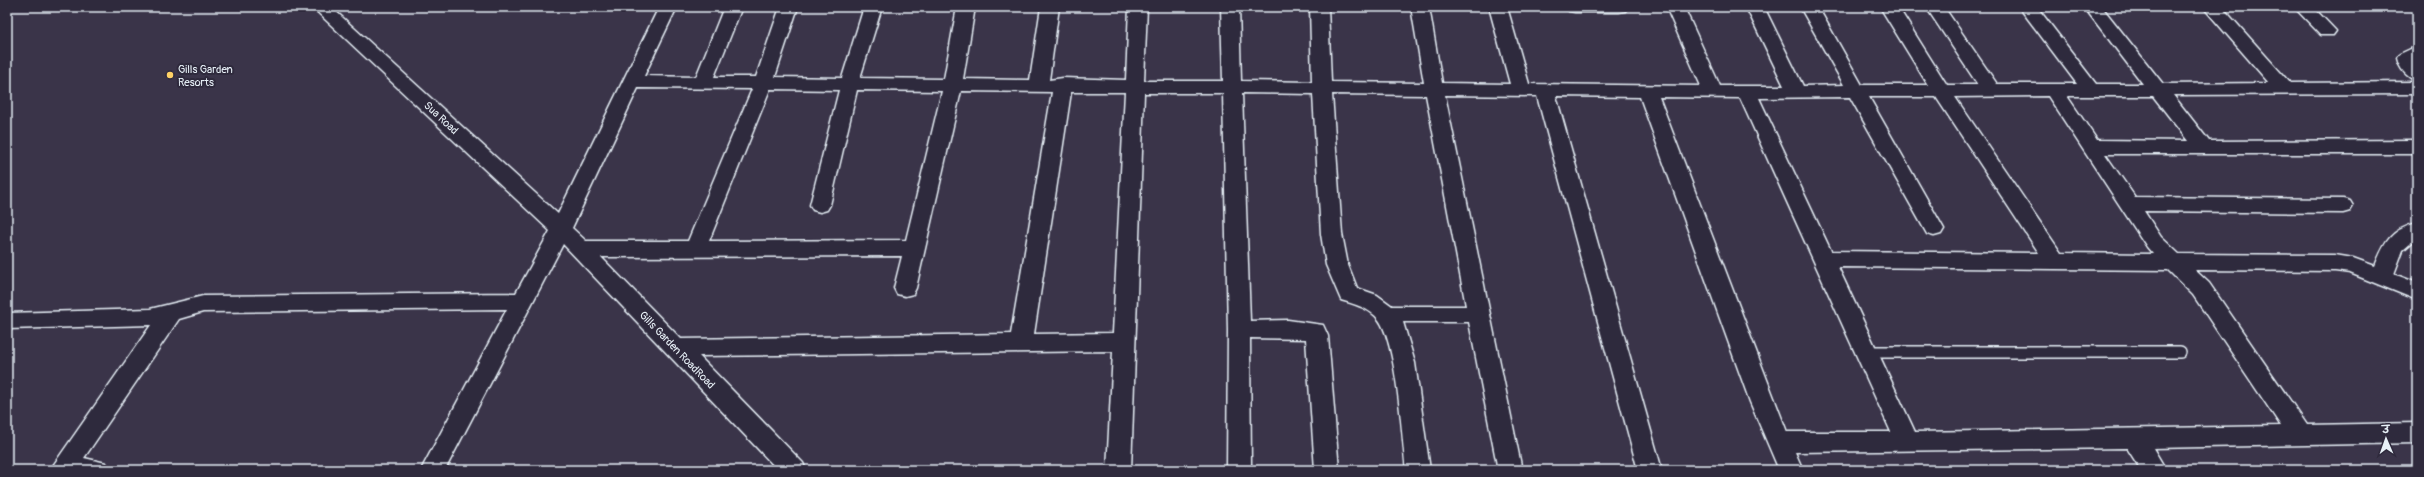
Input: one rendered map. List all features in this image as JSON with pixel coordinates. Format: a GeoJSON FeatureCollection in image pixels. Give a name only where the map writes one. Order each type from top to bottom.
{"type":"FeatureCollection","features":[{"type":"Feature","properties":{"kind":"street","name":"Sua Road"},"geometry":{"type":"LineString","coordinates":[[321,7],[561,229]]}},
{"type":"Feature","properties":{"kind":"street"},"geometry":{"type":"LineString","coordinates":[[433,470],[561,229],[634,82],[668,7]]}},
{"type":"Feature","properties":{"kind":"street"},"geometry":{"type":"LineString","coordinates":[[703,82],[733,7]]}},
{"type":"Feature","properties":{"kind":"street"},"geometry":{"type":"LineString","coordinates":[[696,248],[764,82],[789,7]]}},
{"type":"Feature","properties":{"kind":"street"},"geometry":{"type":"LineString","coordinates":[[820,205],[850,82],[873,7]]}},
{"type":"Feature","properties":{"kind":"street"},"geometry":{"type":"LineString","coordinates":[[905,288],[953,83],[966,7]]}},
{"type":"Feature","properties":{"kind":"street"},"geometry":{"type":"LineString","coordinates":[[1039,84],[1050,7]]}},
{"type":"Feature","properties":{"kind":"street"},"geometry":{"type":"LineString","coordinates":[[1118,470],[1138,7]]}},
{"type":"Feature","properties":{"kind":"street"},"geometry":{"type":"LineString","coordinates":[[1230,7],[1234,86],[1239,330],[1239,470]]}},
{"type":"Feature","properties":{"kind":"street"},"geometry":{"type":"LineString","coordinates":[[1319,7],[1320,87],[1331,238],[1339,276],[1349,294],[1366,299],[1387,314],[1402,347],[1418,470]]}},
{"type":"Feature","properties":{"kind":"street"},"geometry":{"type":"LineString","coordinates":[[1420,7],[1434,89],[1510,470]]}},
{"type":"Feature","properties":{"kind":"street"},"geometry":{"type":"LineString","coordinates":[[1498,7],[1521,90]]}},
{"type":"Feature","properties":{"kind":"street"},"geometry":{"type":"LineString","coordinates":[[1574,7],[1619,8]]}},
{"type":"Feature","properties":{"kind":"street"},"geometry":{"type":"LineString","coordinates":[[1675,7],[1713,90]]}},
{"type":"Feature","properties":{"kind":"street"},"geometry":{"type":"LineString","coordinates":[[1755,7],[1796,91]]}},
{"type":"Feature","properties":{"kind":"street"},"geometry":{"type":"LineString","coordinates":[[1808,7],[1854,91],[1934,229]]}},
{"type":"Feature","properties":{"kind":"street"},"geometry":{"type":"LineString","coordinates":[[1889,7],[1941,90],[2055,261]]}},
{"type":"Feature","properties":{"kind":"street"},"geometry":{"type":"LineString","coordinates":[[1935,7],[1991,90]]}},
{"type":"Feature","properties":{"kind":"street"},"geometry":{"type":"LineString","coordinates":[[2028,7],[2091,90]]}},
{"type":"Feature","properties":{"kind":"street"},"geometry":{"type":"LineString","coordinates":[[2093,7],[2204,148]]}},
{"type":"Feature","properties":{"kind":"street"},"geometry":{"type":"LineString","coordinates":[[2212,7],[2284,88]]}},
{"type":"Feature","properties":{"kind":"street"},"geometry":{"type":"LineString","coordinates":[[2303,7],[2327,31]]}},
{"type":"Feature","properties":{"kind":"street"},"geometry":{"type":"LineString","coordinates":[[2417,52],[2406,58],[2407,64],[2417,75]]}},
{"type":"Feature","properties":{"kind":"street"},"geometry":{"type":"LineString","coordinates":[[634,82],[850,82],[1521,90],[1713,90],[1747,92],[2417,88]]}},
{"type":"Feature","properties":{"kind":"street"},"geometry":{"type":"LineString","coordinates":[[1021,343],[1063,84]]}},
{"type":"Feature","properties":{"kind":"street"},"geometry":{"type":"LineString","coordinates":[[1546,90],[1650,470]]}},
{"type":"Feature","properties":{"kind":"street"},"geometry":{"type":"LineString","coordinates":[[2053,90],[2154,242],[2201,289],[2301,436]]}},
{"type":"Feature","properties":{"kind":"street"},"geometry":{"type":"LineString","coordinates":[[1648,91],[1759,394],[1790,470]]}},
{"type":"Feature","properties":{"kind":"street"},"geometry":{"type":"LineString","coordinates":[[1747,92],[1908,442]]}},
{"type":"Feature","properties":{"kind":"street"},"geometry":{"type":"LineString","coordinates":[[2091,147],[2417,147]]}},
{"type":"Feature","properties":{"kind":"street"},"geometry":{"type":"LineString","coordinates":[[2129,204],[2343,206]]}},
{"type":"Feature","properties":{"kind":"street","name":"Gills Garden RoadRoad"},"geometry":{"type":"LineString","coordinates":[[561,229],[794,470]]}},
{"type":"Feature","properties":{"kind":"street"},"geometry":{"type":"LineString","coordinates":[[2382,276],[2398,239],[2404,233],[2417,230]]}},
{"type":"Feature","properties":{"kind":"street"},"geometry":{"type":"LineString","coordinates":[[580,249],[914,248]]}},
{"type":"Feature","properties":{"kind":"street"},"geometry":{"type":"LineString","coordinates":[[1824,259],[2335,263],[2352,266],[2382,276],[2417,292]]}},
{"type":"Feature","properties":{"kind":"street"},"geometry":{"type":"LineString","coordinates":[[7,321],[170,315],[185,307],[203,304],[523,301]]}},
{"type":"Feature","properties":{"kind":"street"},"geometry":{"type":"LineString","coordinates":[[1387,314],[1478,314]]}},
{"type":"Feature","properties":{"kind":"street"},"geometry":{"type":"LineString","coordinates":[[63,468],[170,315]]}},
{"type":"Feature","properties":{"kind":"street"},"geometry":{"type":"LineString","coordinates":[[1239,330],[1288,329],[1315,331],[1317,336],[1327,470]]}},
{"type":"Feature","properties":{"kind":"street"},"geometry":{"type":"LineString","coordinates":[[676,348],[1124,342]]}},
{"type":"Feature","properties":{"kind":"street"},"geometry":{"type":"LineString","coordinates":[[1779,442],[2134,439],[2417,433]]}},
{"type":"Feature","properties":{"kind":"street"},"geometry":{"type":"LineString","coordinates":[[2134,439],[2154,470]]}},
{"type":"Feature","properties":{"kind":"street"},"geometry":{"type":"LineString","coordinates":[[63,468],[96,470]]}},
{"type":"Feature","properties":{"kind":"lane"},"geometry":{"type":"LineString","coordinates":[[1866,352],[2180,352]]}},
{"type":"Feature","properties":{"kind":"place","name":"Gills Garden Resorts"},"geometry":{"type":"Point","coordinates":[170,75]}}]}
